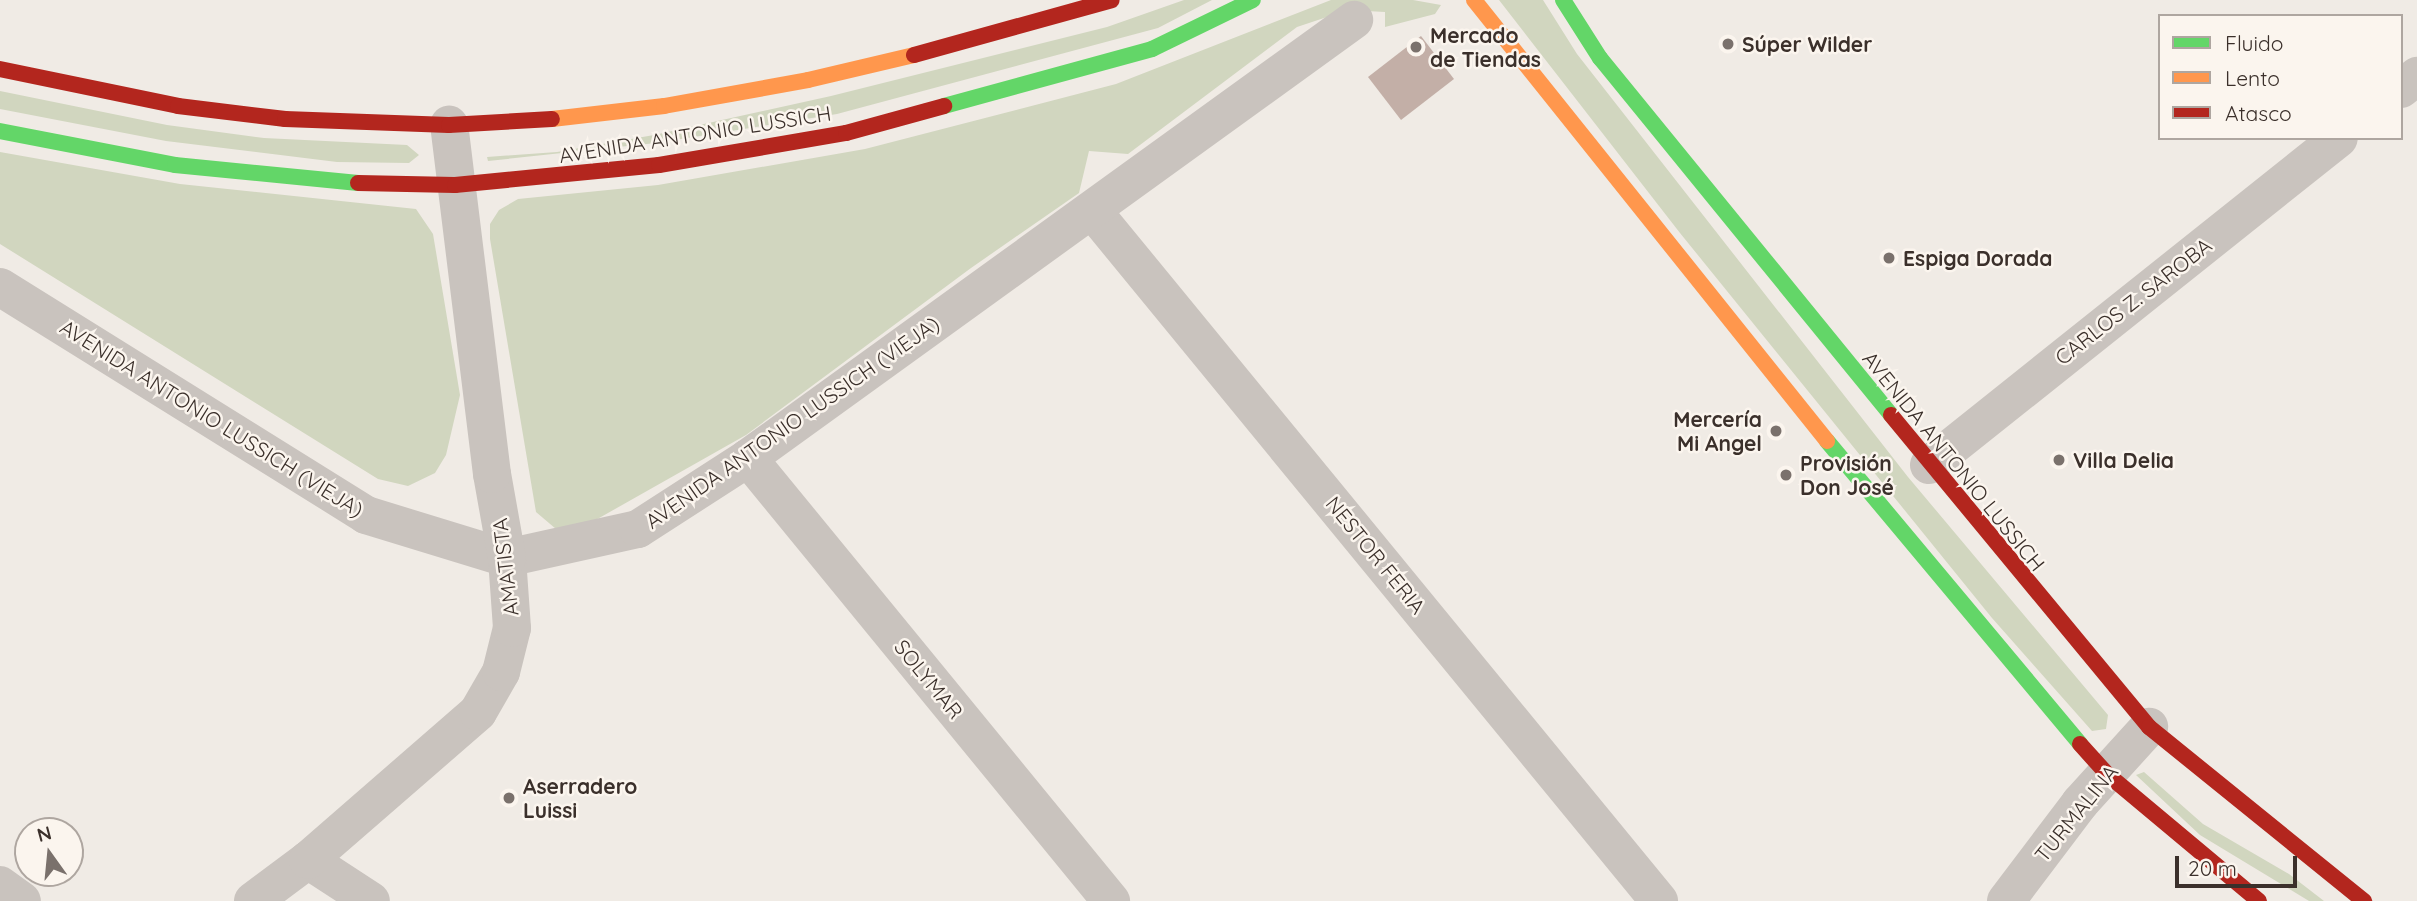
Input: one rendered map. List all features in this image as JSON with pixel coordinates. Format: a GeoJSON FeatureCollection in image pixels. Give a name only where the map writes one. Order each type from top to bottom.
{"type":"FeatureCollection","features":[{"type":"Feature","properties":{"kind":"main road","name":"AVENIDA ANTONIO LUSSICH"},"geometry":{"type":"LineString","coordinates":[[0,69],[177,106],[285,119],[449,125],[535,121],[664,106],[808,80],[962,43],[1112,0]]}},
{"type":"Feature","properties":{"kind":"main road","name":"AVENIDA ANTONIO LUSSICH"},"geometry":{"type":"LineString","coordinates":[[0,131],[175,164],[323,182],[455,185],[659,165],[846,133],[1152,49],[1253,0]]}},
{"type":"Feature","properties":{"kind":"main road"},"geometry":{"type":"LineString","coordinates":[[1474,0],[1876,503],[2107,774],[2259,901]]}},
{"type":"Feature","properties":{"kind":"main road","name":"AVENIDA ANTONIO LUSSICH"},"geometry":{"type":"LineString","coordinates":[[1563,0],[1600,58],[1928,466],[2150,727],[2364,901]]}},
{"type":"Feature","properties":{"kind":"street","name":"AVENIDA ANTONIO LUSSICH (VIEJA)"},"geometry":{"type":"LineString","coordinates":[[0,287],[366,515],[507,558],[638,529],[748,458],[1354,20]]}},
{"type":"Feature","properties":{"kind":"street"},"geometry":{"type":"LineString","coordinates":[[2403,87],[2417,76]]}},
{"type":"Feature","properties":{"kind":"street","name":"AMATISTA"},"geometry":{"type":"LineString","coordinates":[[253,901],[309,860],[478,712],[501,672],[512,628],[507,558],[449,125]]}},
{"type":"Feature","properties":{"kind":"street","name":"CARLOS Z. SAROBA"},"geometry":{"type":"LineString","coordinates":[[1928,466],[2336,140]]}},
{"type":"Feature","properties":{"kind":"street","name":"NESTOR FERIA"},"geometry":{"type":"LineString","coordinates":[[1092,210],[1659,901]]}},
{"type":"Feature","properties":{"kind":"street","name":"SOLYMAR"},"geometry":{"type":"LineString","coordinates":[[748,458],[1111,901]]}},
{"type":"Feature","properties":{"kind":"street","name":"TURMALINA"},"geometry":{"type":"LineString","coordinates":[[2006,901],[2107,774],[2150,727]]}},
{"type":"Feature","properties":{"kind":"street"},"geometry":{"type":"LineString","coordinates":[[309,860],[371,901]]}},
{"type":"Feature","properties":{"kind":"street"},"geometry":{"type":"LineString","coordinates":[[0,885],[22,901]]}},
{"type":"Feature","properties":{"kind":"green space"},"geometry":{"type":"Polygon","coordinates":[[[1184,0],[1212,0],[1158,28],[837,114],[656,143],[488,161],[487,157],[557,152],[654,135],[831,96],[1107,27],[1184,0]]]}},
{"type":"Feature","properties":{"kind":"green space"},"geometry":{"type":"Polygon","coordinates":[[[1331,0],[1413,0],[1441,5],[1435,14],[1385,27],[1385,12],[1348,10],[1297,27],[1128,154],[1089,151],[1079,193],[971,268],[746,435],[585,526],[556,529],[536,512],[490,239],[490,224],[499,210],[518,199],[658,185],[865,149],[1116,84],[1331,0]]]}},
{"type":"Feature","properties":{"kind":"green space"},"geometry":{"type":"Polygon","coordinates":[[[1499,0],[1543,0],[1577,54],[1908,477],[2108,715],[2106,729],[2092,731],[1992,618],[1680,233],[1499,0]]]}},
{"type":"Feature","properties":{"kind":"green space"},"geometry":{"type":"Polygon","coordinates":[[[0,91],[167,125],[264,138],[407,145],[419,155],[409,163],[337,162],[166,141],[0,109],[0,91]]]}},
{"type":"Feature","properties":{"kind":"green space"},"geometry":{"type":"Polygon","coordinates":[[[0,152],[180,184],[416,209],[433,234],[460,395],[446,455],[435,473],[408,486],[378,479],[0,244],[0,152]]]}},
{"type":"Feature","properties":{"kind":"green space"},"geometry":{"type":"Polygon","coordinates":[[[2144,772],[2203,824],[2289,874],[2324,901],[2309,901],[2200,835],[2136,775],[2144,772]]]}},
{"type":"Feature","properties":{"kind":"building"},"geometry":{"type":"Polygon","coordinates":[[[1421,36],[1454,79],[1401,120],[1368,77],[1421,36]]]}},
{"type":"Feature","properties":{"kind":"traffic: fast"},"geometry":{"type":"LineString","coordinates":[[944,106],[1152,49],[1253,0]]}},
{"type":"Feature","properties":{"kind":"traffic: fast"},"geometry":{"type":"LineString","coordinates":[[1563,0],[1600,58],[1891,415]]}},
{"type":"Feature","properties":{"kind":"traffic: fast"},"geometry":{"type":"LineString","coordinates":[[0,131],[175,165],[358,183]]}},
{"type":"Feature","properties":{"kind":"traffic: fast"},"geometry":{"type":"LineString","coordinates":[[1827,441],[2080,744]]}},
{"type":"Feature","properties":{"kind":"traffic: slow"},"geometry":{"type":"LineString","coordinates":[[1474,0],[1827,441]]}},
{"type":"Feature","properties":{"kind":"traffic: slow"},"geometry":{"type":"LineString","coordinates":[[552,119],[664,106],[808,80],[914,55]]}},
{"type":"Feature","properties":{"kind":"traffic: jam"},"geometry":{"type":"LineString","coordinates":[[914,55],[1112,0]]}},
{"type":"Feature","properties":{"kind":"traffic: jam"},"geometry":{"type":"LineString","coordinates":[[0,69],[178,106],[285,119],[449,125],[552,119]]}},
{"type":"Feature","properties":{"kind":"traffic: jam"},"geometry":{"type":"LineString","coordinates":[[358,183],[455,185],[659,165],[846,133],[944,106]]}},
{"type":"Feature","properties":{"kind":"traffic: jam"},"geometry":{"type":"LineString","coordinates":[[1891,415],[2149,727],[2364,901]]}},
{"type":"Feature","properties":{"kind":"traffic: jam"},"geometry":{"type":"LineString","coordinates":[[2080,744],[2107,774],[2259,901]]}},
{"type":"Feature","properties":{"kind":"place","name":"Súper Wilder"},"geometry":{"type":"Point","coordinates":[1728,44]}},
{"type":"Feature","properties":{"kind":"place","name":"Mercado de Tiendas"},"geometry":{"type":"Point","coordinates":[1416,47]}},
{"type":"Feature","properties":{"kind":"place","name":"Espiga Dorada"},"geometry":{"type":"Point","coordinates":[1889,258]}},
{"type":"Feature","properties":{"kind":"place","name":"Mercería Mi Angel"},"geometry":{"type":"Point","coordinates":[1776,431]}},
{"type":"Feature","properties":{"kind":"place","name":"Villa Delia"},"geometry":{"type":"Point","coordinates":[2059,460]}},
{"type":"Feature","properties":{"kind":"place","name":"Provisión Don José"},"geometry":{"type":"Point","coordinates":[1786,475]}},
{"type":"Feature","properties":{"kind":"place","name":"Aserradero Luissi"},"geometry":{"type":"Point","coordinates":[509,798]}}]}
